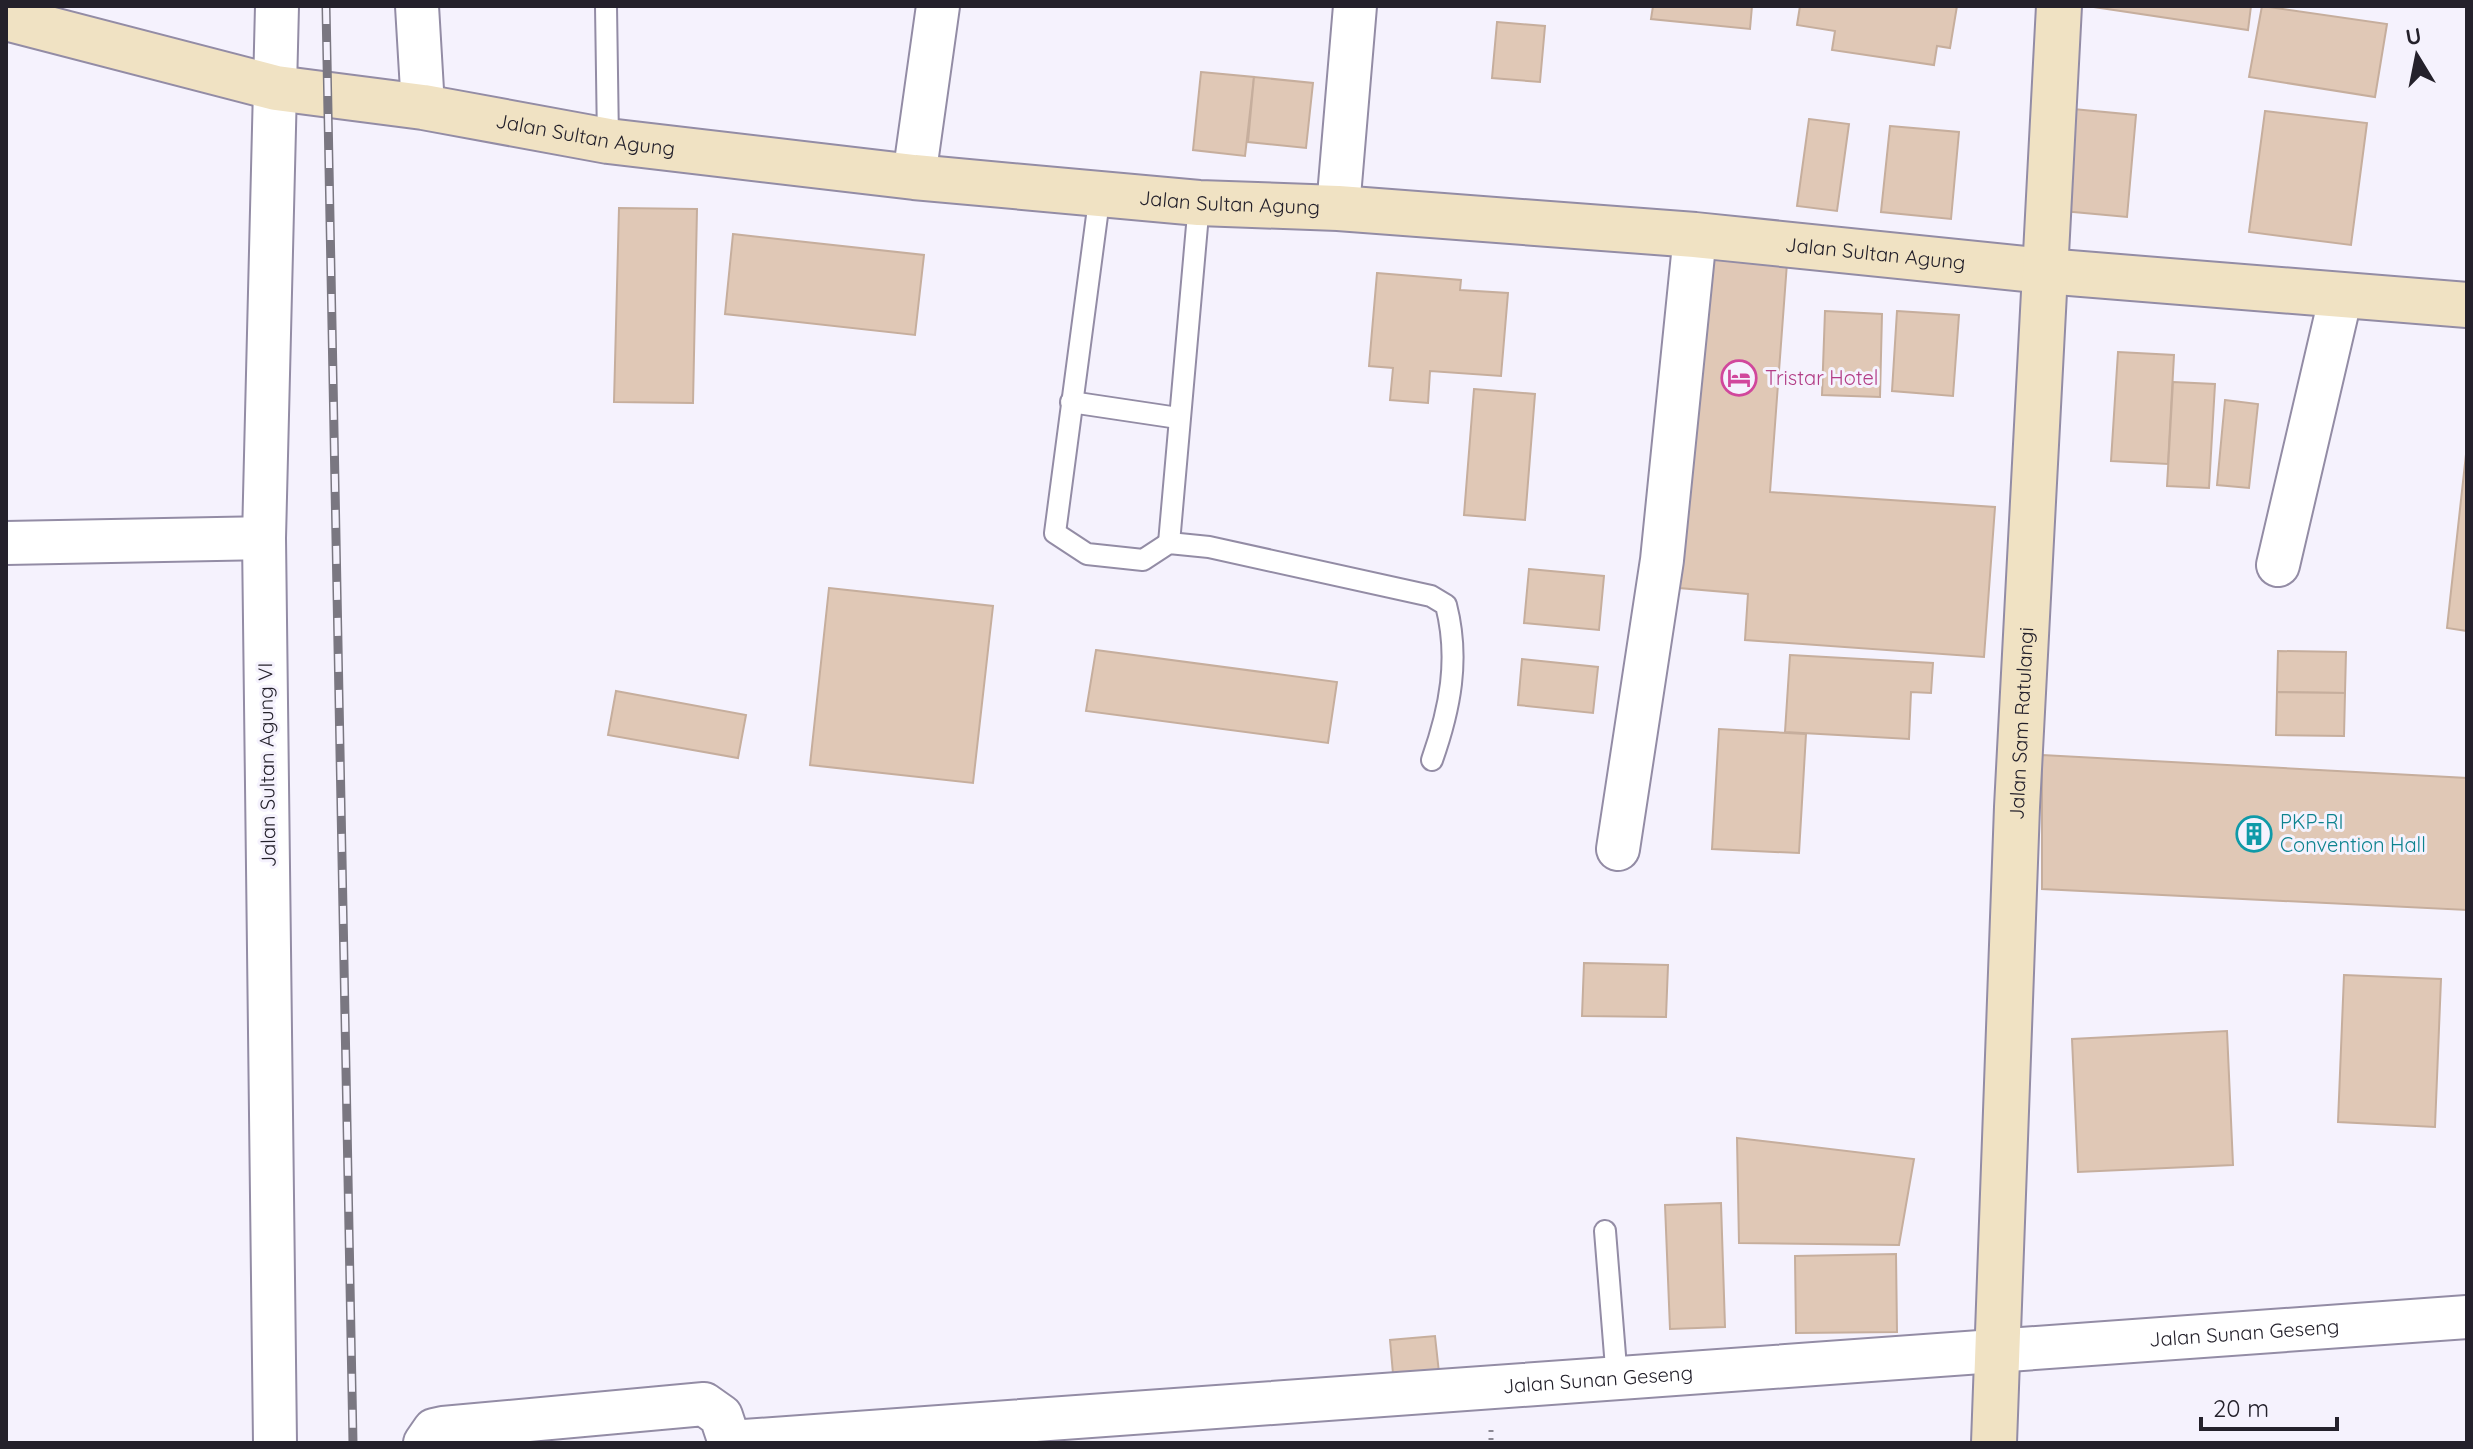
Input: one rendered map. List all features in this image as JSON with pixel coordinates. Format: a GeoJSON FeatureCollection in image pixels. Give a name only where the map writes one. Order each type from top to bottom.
{"type":"FeatureCollection","features":[{"type":"Feature","properties":{"kind":"street","name":"Jalan Sultan Agung VI"},"geometry":{"type":"LineString","coordinates":[[275,1443],[264,538],[277,6]]}},
{"type":"Feature","properties":{"kind":"street"},"geometry":{"type":"LineString","coordinates":[[401,104],[417,6]]}},
{"type":"Feature","properties":{"kind":"street"},"geometry":{"type":"LineString","coordinates":[[914,177],[938,6]]}},
{"type":"Feature","properties":{"kind":"street"},"geometry":{"type":"LineString","coordinates":[[1338,208],[1355,6]]}},
{"type":"Feature","properties":{"kind":"street","name":"Jalan Sam Ratulangi"},"geometry":{"type":"LineString","coordinates":[[1994,1443],[2017,807],[2059,6]]}},
{"type":"Feature","properties":{"kind":"street","name":"Jalan Sultan Agung"},"geometry":{"type":"LineString","coordinates":[[6,18],[276,88],[401,104],[608,141],[914,177],[1199,203],[1338,208],[1695,235],[2045,271],[2467,305]]}},
{"type":"Feature","properties":{"kind":"street"},"geometry":{"type":"LineString","coordinates":[[1618,849],[1662,560],[1695,235]]}},
{"type":"Feature","properties":{"kind":"street"},"geometry":{"type":"LineString","coordinates":[[2278,565],[2341,295]]}},
{"type":"Feature","properties":{"kind":"street"},"geometry":{"type":"LineString","coordinates":[[6,543],[264,538]]}},
{"type":"Feature","properties":{"kind":"street","name":"Jalan Sunan Geseng"},"geometry":{"type":"LineString","coordinates":[[730,1443],[2467,1317]]}},
{"type":"Feature","properties":{"kind":"street"},"geometry":{"type":"LineString","coordinates":[[425,1443],[434,1430],[443,1428],[704,1404],[721,1416],[730,1443]]}},
{"type":"Feature","properties":{"kind":"lane"},"geometry":{"type":"LineString","coordinates":[[606,6],[608,141]]}},
{"type":"Feature","properties":{"kind":"lane"},"geometry":{"type":"LineString","coordinates":[[1100,193],[1055,533],[1087,554],[1143,560],[1169,543],[1209,547],[1431,596],[1446,605],[1453,632],[1450,711],[1432,760]]}},
{"type":"Feature","properties":{"kind":"lane"},"geometry":{"type":"LineString","coordinates":[[1169,543],[1199,203]]}},
{"type":"Feature","properties":{"kind":"lane"},"geometry":{"type":"LineString","coordinates":[[1071,402],[1178,418]]}},
{"type":"Feature","properties":{"kind":"lane"},"geometry":{"type":"LineString","coordinates":[[1605,1231],[1617,1380]]}},
{"type":"Feature","properties":{"kind":"building"},"geometry":{"type":"Polygon","coordinates":[[[1653,6],[1752,6],[1750,29],[1651,19],[1653,6]]]}},
{"type":"Feature","properties":{"kind":"building"},"geometry":{"type":"Polygon","coordinates":[[[1800,6],[1957,6],[1950,48],[1937,46],[1934,65],[1832,50],[1835,31],[1797,25],[1800,6]]]}},
{"type":"Feature","properties":{"kind":"building"},"geometry":{"type":"Polygon","coordinates":[[[2087,6],[2251,6],[2248,30],[2087,6]]]}},
{"type":"Feature","properties":{"kind":"building"},"geometry":{"type":"Polygon","coordinates":[[[2262,6],[2387,24],[2375,97],[2249,77],[2262,6]]]}},
{"type":"Feature","properties":{"kind":"building"},"geometry":{"type":"Polygon","coordinates":[[[1497,22],[1545,26],[1540,82],[1492,78],[1497,22]]]}},
{"type":"Feature","properties":{"kind":"building"},"geometry":{"type":"Polygon","coordinates":[[[1201,72],[1254,77],[1245,156],[1193,150],[1201,72]]]}},
{"type":"Feature","properties":{"kind":"building"},"geometry":{"type":"Polygon","coordinates":[[[1254,77],[1313,83],[1306,148],[1248,142],[1254,77]]]}},
{"type":"Feature","properties":{"kind":"building"},"geometry":{"type":"Polygon","coordinates":[[[2073,109],[2136,115],[2127,217],[2063,211],[2073,109]]]}},
{"type":"Feature","properties":{"kind":"building"},"geometry":{"type":"Polygon","coordinates":[[[2265,111],[2367,123],[2351,245],[2249,232],[2265,111]]]}},
{"type":"Feature","properties":{"kind":"building"},"geometry":{"type":"Polygon","coordinates":[[[1809,119],[1849,124],[1837,211],[1797,206],[1809,119]]]}},
{"type":"Feature","properties":{"kind":"building"},"geometry":{"type":"Polygon","coordinates":[[[1890,126],[1959,132],[1951,219],[1881,212],[1890,126]]]}},
{"type":"Feature","properties":{"kind":"building"},"geometry":{"type":"Polygon","coordinates":[[[619,208],[697,209],[693,403],[614,402],[619,208]]]}},
{"type":"Feature","properties":{"kind":"building"},"geometry":{"type":"Polygon","coordinates":[[[733,234],[924,255],[915,335],[725,314],[733,234]]]}},
{"type":"Feature","properties":{"kind":"building","name":"Tristar Hotel"},"geometry":{"type":"Polygon","coordinates":[[[1711,258],[1787,263],[1770,492],[1995,507],[1984,657],[1745,640],[1748,594],[1679,588],[1711,258]]]}},
{"type":"Feature","properties":{"kind":"building"},"geometry":{"type":"Polygon","coordinates":[[[1377,273],[1461,280],[1460,290],[1508,293],[1501,376],[1430,371],[1428,403],[1390,400],[1393,368],[1369,366],[1377,273]]]}},
{"type":"Feature","properties":{"kind":"building"},"geometry":{"type":"Polygon","coordinates":[[[1825,311],[1882,314],[1880,397],[1822,395],[1825,311]]]}},
{"type":"Feature","properties":{"kind":"building"},"geometry":{"type":"Polygon","coordinates":[[[1897,311],[1959,315],[1953,396],[1892,391],[1897,311]]]}},
{"type":"Feature","properties":{"kind":"building"},"geometry":{"type":"Polygon","coordinates":[[[2118,352],[2174,355],[2168,464],[2111,461],[2118,352]]]}},
{"type":"Feature","properties":{"kind":"building"},"geometry":{"type":"Polygon","coordinates":[[[2173,382],[2215,384],[2209,488],[2167,486],[2173,382]]]}},
{"type":"Feature","properties":{"kind":"building"},"geometry":{"type":"Polygon","coordinates":[[[1474,389],[1535,394],[1525,520],[1464,515],[1474,389]]]}},
{"type":"Feature","properties":{"kind":"building"},"geometry":{"type":"Polygon","coordinates":[[[2225,400],[2258,404],[2249,488],[2217,485],[2225,400]]]}},
{"type":"Feature","properties":{"kind":"building"},"geometry":{"type":"Polygon","coordinates":[[[2467,445],[2467,631],[2447,628],[2467,445]]]}},
{"type":"Feature","properties":{"kind":"building"},"geometry":{"type":"Polygon","coordinates":[[[1529,569],[1604,576],[1599,630],[1524,623],[1529,569]]]}},
{"type":"Feature","properties":{"kind":"building"},"geometry":{"type":"Polygon","coordinates":[[[829,588],[993,606],[973,783],[810,765],[829,588]]]}},
{"type":"Feature","properties":{"kind":"building"},"geometry":{"type":"Polygon","coordinates":[[[1096,650],[1337,682],[1328,743],[1086,711],[1096,650]]]}},
{"type":"Feature","properties":{"kind":"building"},"geometry":{"type":"Polygon","coordinates":[[[2278,651],[2346,652],[2345,693],[2277,692],[2278,651]]]}},
{"type":"Feature","properties":{"kind":"building"},"geometry":{"type":"Polygon","coordinates":[[[1790,655],[1933,663],[1931,693],[1911,692],[1909,739],[1785,732],[1790,655]]]}},
{"type":"Feature","properties":{"kind":"building"},"geometry":{"type":"Polygon","coordinates":[[[1522,659],[1598,667],[1593,713],[1518,705],[1522,659]]]}},
{"type":"Feature","properties":{"kind":"building"},"geometry":{"type":"Polygon","coordinates":[[[616,691],[746,715],[738,758],[608,735],[616,691]]]}},
{"type":"Feature","properties":{"kind":"building"},"geometry":{"type":"Polygon","coordinates":[[[2277,692],[2345,693],[2344,736],[2276,735],[2277,692]]]}},
{"type":"Feature","properties":{"kind":"building"},"geometry":{"type":"Polygon","coordinates":[[[1719,729],[1806,734],[1799,853],[1712,849],[1719,729]]]}},
{"type":"Feature","properties":{"kind":"building","name":"PKP-RI Convention Hall"},"geometry":{"type":"Polygon","coordinates":[[[2042,755],[2467,778],[2467,910],[2042,889],[2042,755]]]}},
{"type":"Feature","properties":{"kind":"building"},"geometry":{"type":"Polygon","coordinates":[[[1584,963],[1668,965],[1666,1017],[1582,1016],[1584,963]]]}},
{"type":"Feature","properties":{"kind":"building"},"geometry":{"type":"Polygon","coordinates":[[[2344,975],[2441,979],[2435,1127],[2338,1122],[2344,975]]]}},
{"type":"Feature","properties":{"kind":"building"},"geometry":{"type":"Polygon","coordinates":[[[2227,1031],[2233,1165],[2078,1172],[2072,1039],[2227,1031]]]}},
{"type":"Feature","properties":{"kind":"building"},"geometry":{"type":"Polygon","coordinates":[[[1737,1138],[1914,1159],[1899,1245],[1739,1243],[1737,1138]]]}},
{"type":"Feature","properties":{"kind":"building"},"geometry":{"type":"Polygon","coordinates":[[[1721,1203],[1725,1327],[1670,1329],[1665,1205],[1721,1203]]]}},
{"type":"Feature","properties":{"kind":"building"},"geometry":{"type":"Polygon","coordinates":[[[1896,1254],[1897,1332],[1796,1333],[1795,1256],[1896,1254]]]}},
{"type":"Feature","properties":{"kind":"building"},"geometry":{"type":"Polygon","coordinates":[[[1435,1336],[1440,1382],[1394,1385],[1390,1340],[1435,1336]]]}},
{"type":"Feature","properties":{"kind":"railway"},"geometry":{"type":"LineString","coordinates":[[326,6],[353,1443]]}},
{"type":"Feature","properties":{"kind":"place","name":"Tristar Hotel"},"geometry":{"type":"Point","coordinates":[1739,378]}},
{"type":"Feature","properties":{"kind":"place","name":"PKP-RI Convention Hall"},"geometry":{"type":"Point","coordinates":[2254,834]}}]}
